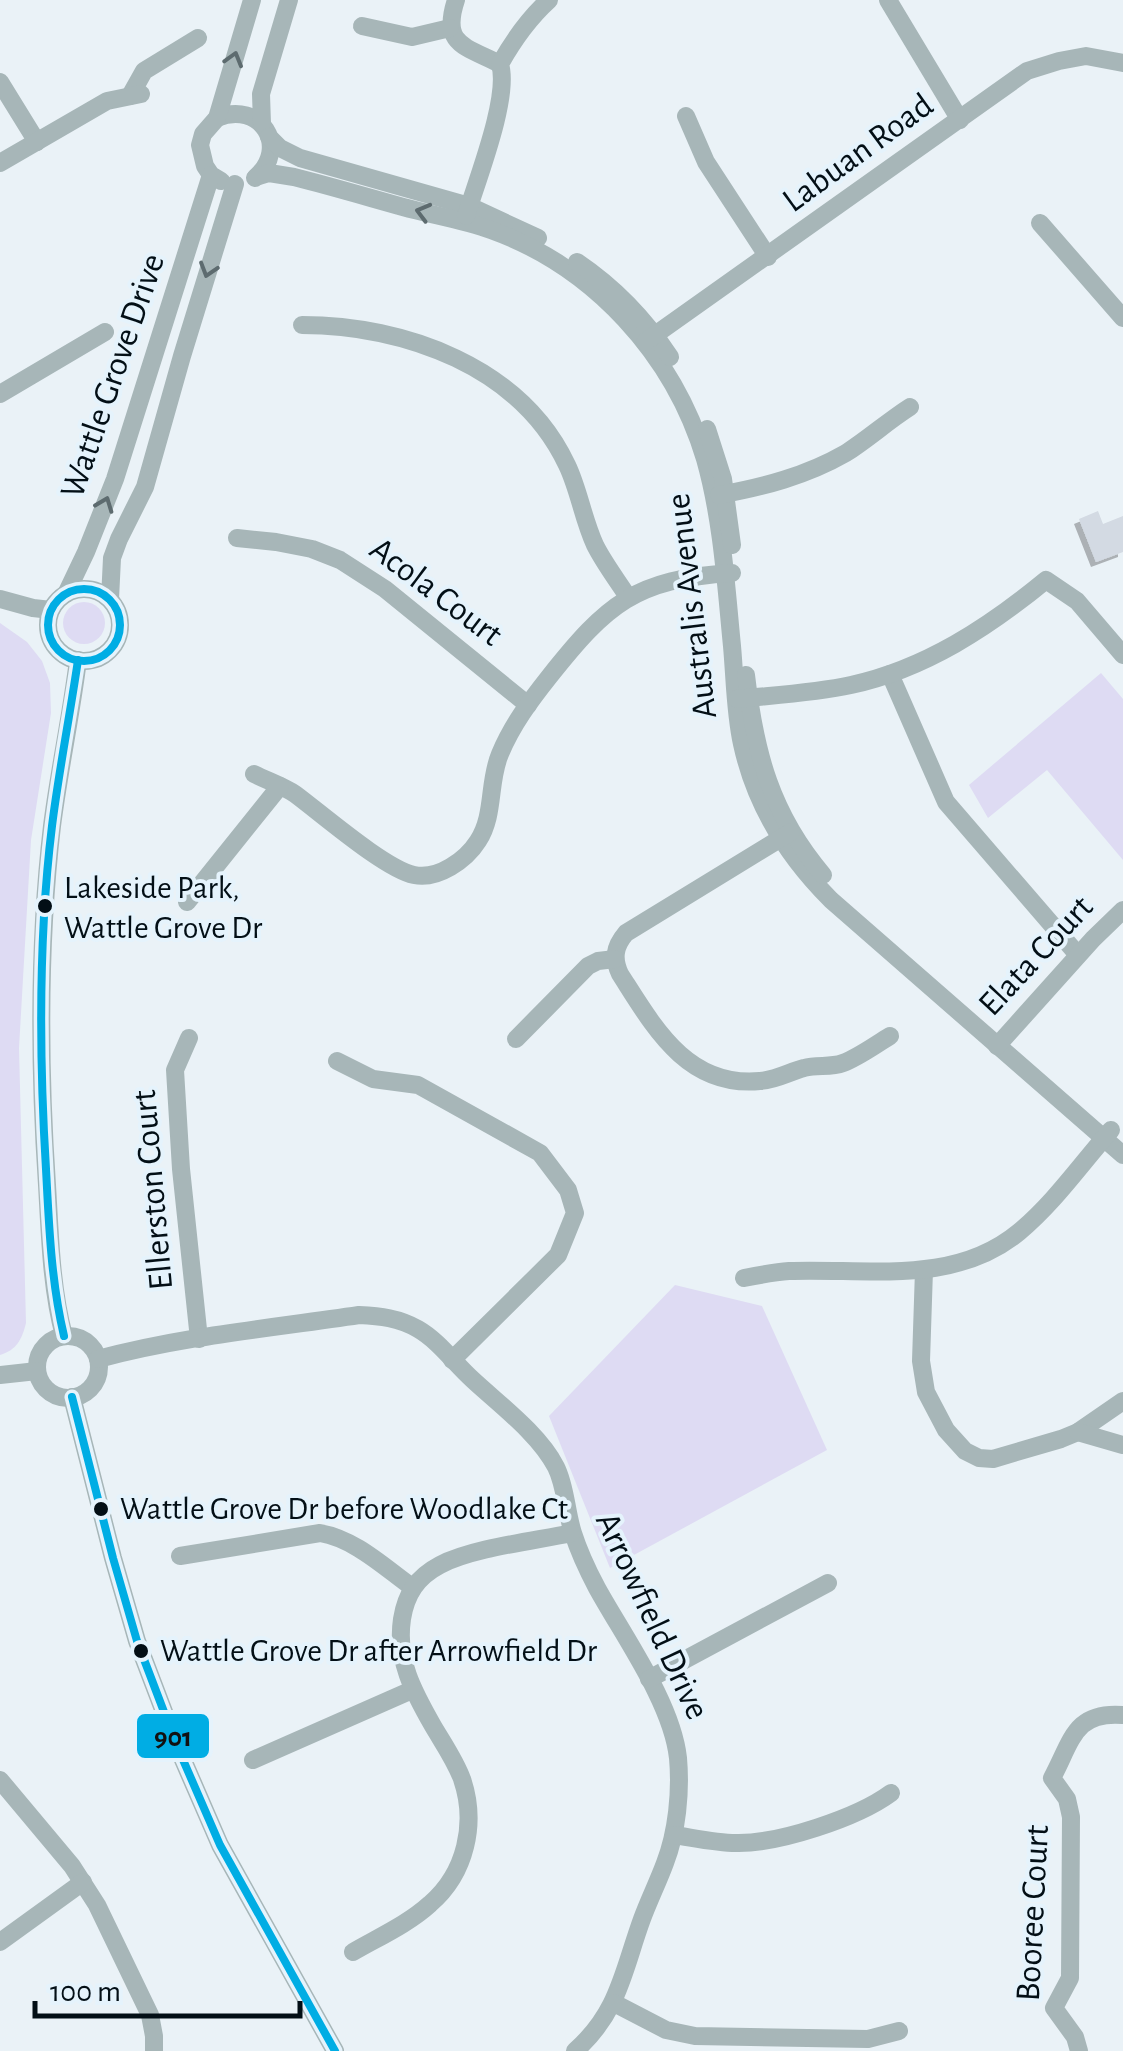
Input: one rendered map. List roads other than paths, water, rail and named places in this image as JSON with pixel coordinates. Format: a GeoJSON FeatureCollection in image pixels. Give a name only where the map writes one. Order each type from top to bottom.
{"type":"FeatureCollection","features":[{"type":"Feature","properties":{"kind":"street"},"geometry":{"type":"LineString","coordinates":[[252,0],[217,118],[203,134],[200,145],[204,166],[211,175],[235,184],[256,177],[269,159],[271,148],[261,94],[289,0]]}},
{"type":"Feature","properties":{"kind":"street"},"geometry":{"type":"LineString","coordinates":[[456,0],[450,28],[454,39],[500,64],[503,74],[501,98],[467,214]]}},
{"type":"Feature","properties":{"kind":"street"},"geometry":{"type":"LineString","coordinates":[[500,64],[531,16],[549,0]]}},
{"type":"Feature","properties":{"kind":"street"},"geometry":{"type":"LineString","coordinates":[[888,0],[960,120]]}},
{"type":"Feature","properties":{"kind":"street"},"geometry":{"type":"LineString","coordinates":[[362,26],[412,37],[450,28]]}},
{"type":"Feature","properties":{"kind":"street"},"geometry":{"type":"LineString","coordinates":[[0,163],[107,101],[136,95],[144,71],[198,38]]}},
{"type":"Feature","properties":{"kind":"street","name":"Labuan Road"},"geometry":{"type":"LineString","coordinates":[[650,339],[1028,71],[1086,56],[1123,64]]}},
{"type":"Feature","properties":{"kind":"street"},"geometry":{"type":"LineString","coordinates":[[0,82],[37,142]]}},
{"type":"Feature","properties":{"kind":"street"},"geometry":{"type":"LineString","coordinates":[[217,118],[236,113],[254,118],[265,130]]}},
{"type":"Feature","properties":{"kind":"street"},"geometry":{"type":"LineString","coordinates":[[686,116],[706,162],[768,257]]}},
{"type":"Feature","properties":{"kind":"street","name":"Australis Avenue"},"geometry":{"type":"LineString","coordinates":[[265,130],[280,148],[300,158],[532,235],[582,265],[630,306],[650,339],[685,382],[719,462],[743,699],[740,735],[762,804],[828,881],[1001,1042],[1113,1135],[1123,1155]]}},
{"type":"Feature","properties":{"kind":"street","name":"Wattle Grove Drive"},"geometry":{"type":"LineString","coordinates":[[66,594],[115,479],[211,175]]}},
{"type":"Feature","properties":{"kind":"street","name":"Australis Avenue"},"geometry":{"type":"LineString","coordinates":[[256,177],[286,176],[467,214]]}},
{"type":"Feature","properties":{"kind":"street","name":"Wattle Grove Drive"},"geometry":{"type":"LineString","coordinates":[[110,599],[112,558],[145,487],[235,184]]}},
{"type":"Feature","properties":{"kind":"street"},"geometry":{"type":"LineString","coordinates":[[1040,223],[1123,318]]}},
{"type":"Feature","properties":{"kind":"street"},"geometry":{"type":"LineString","coordinates":[[302,324],[338,324],[428,346],[508,389],[552,438],[568,467],[595,544],[628,597]]}},
{"type":"Feature","properties":{"kind":"street"},"geometry":{"type":"LineString","coordinates":[[0,394],[105,332]]}},
{"type":"Feature","properties":{"kind":"street"},"geometry":{"type":"LineString","coordinates":[[720,495],[780,482],[828,462],[910,406]]}},
{"type":"Feature","properties":{"kind":"street","name":"Acola Court"},"geometry":{"type":"LineString","coordinates":[[237,538],[312,549],[340,560],[384,589],[528,704]]}},
{"type":"Feature","properties":{"kind":"street"},"geometry":{"type":"LineString","coordinates":[[254,774],[291,791],[391,864],[415,876],[435,875],[465,856],[478,842],[489,819],[499,756],[528,704],[583,635],[628,597],[683,577],[729,573]]}},
{"type":"Feature","properties":{"kind":"street"},"geometry":{"type":"LineString","coordinates":[[743,699],[835,688],[890,674],[978,631],[1046,580],[1076,601],[1123,655]]}},
{"type":"Feature","properties":{"kind":"street"},"geometry":{"type":"LineString","coordinates":[[89,589],[100,592],[116,608],[120,630],[116,641],[100,657],[68,657],[52,642],[48,621],[66,594],[89,589]]}},
{"type":"Feature","properties":{"kind":"street"},"geometry":{"type":"LineString","coordinates":[[0,599],[52,610]]}},
{"type":"Feature","properties":{"kind":"street"},"geometry":{"type":"LineString","coordinates":[[64,1336],[58,1312],[48,1196],[42,1020],[52,828],[78,660]]}},
{"type":"Feature","properties":{"kind":"street"},"geometry":{"type":"LineString","coordinates":[[890,674],[946,802],[1078,955]]}},
{"type":"Feature","properties":{"kind":"street"},"geometry":{"type":"LineString","coordinates":[[187,902],[280,786]]}},
{"type":"Feature","properties":{"kind":"street"},"geometry":{"type":"LineString","coordinates":[[786,835],[626,934],[615,959],[625,982],[681,1058],[722,1078],[760,1081],[808,1066],[845,1062],[890,1036]]}},
{"type":"Feature","properties":{"kind":"street","name":"Elata Court"},"geometry":{"type":"LineString","coordinates":[[1001,1042],[1123,910]]}},
{"type":"Feature","properties":{"kind":"street"},"geometry":{"type":"LineString","coordinates":[[516,1039],[588,966],[615,959]]}},
{"type":"Feature","properties":{"kind":"street","name":"Ellerston Court"},"geometry":{"type":"LineString","coordinates":[[189,1038],[175,1070],[180,1169],[199,1339]]}},
{"type":"Feature","properties":{"kind":"street"},"geometry":{"type":"LineString","coordinates":[[337,1061],[373,1079],[418,1085],[540,1153],[568,1190],[575,1213],[558,1255],[452,1360]]}},
{"type":"Feature","properties":{"kind":"street"},"geometry":{"type":"LineString","coordinates":[[744,1278],[786,1271],[924,1270],[968,1260],[1002,1244],[1045,1206],[1113,1135]]}},
{"type":"Feature","properties":{"kind":"street"},"geometry":{"type":"LineString","coordinates":[[924,1270],[920,1361],[923,1376],[932,1406],[952,1439],[972,1456],[993,1458],[1061,1439],[1078,1432],[1123,1400]]}},
{"type":"Feature","properties":{"kind":"street","name":"Arrowfield Drive"},"geometry":{"type":"LineString","coordinates":[[98,1359],[360,1315],[400,1320],[420,1330],[504,1406],[556,1468],[572,1532],[596,1586],[649,1679],[675,1741],[678,1762],[674,1835],[666,1862],[641,1920],[614,2003],[574,2051]]}},
{"type":"Feature","properties":{"kind":"street"},"geometry":{"type":"LineString","coordinates":[[64,1336],[82,1339],[98,1359],[94,1384],[72,1398],[53,1394],[40,1380],[37,1370],[44,1348],[64,1336]]}},
{"type":"Feature","properties":{"kind":"street"},"geometry":{"type":"LineString","coordinates":[[0,1374],[37,1370]]}},
{"type":"Feature","properties":{"kind":"street"},"geometry":{"type":"LineString","coordinates":[[72,1398],[137,1642],[176,1746],[220,1845],[336,2051]]}},
{"type":"Feature","properties":{"kind":"street"},"geometry":{"type":"LineString","coordinates":[[1078,1432],[1123,1445]]}},
{"type":"Feature","properties":{"kind":"street"},"geometry":{"type":"LineString","coordinates":[[353,1952],[432,1902],[453,1878],[470,1831],[462,1779],[412,1690],[404,1668],[400,1641],[405,1602],[412,1587],[436,1567],[457,1557],[572,1532]]}},
{"type":"Feature","properties":{"kind":"street"},"geometry":{"type":"LineString","coordinates":[[180,1556],[320,1534],[336,1536],[412,1587]]}},
{"type":"Feature","properties":{"kind":"street"},"geometry":{"type":"LineString","coordinates":[[649,1679],[828,1583]]}},
{"type":"Feature","properties":{"kind":"street"},"geometry":{"type":"LineString","coordinates":[[253,1760],[412,1690]]}},
{"type":"Feature","properties":{"kind":"street","name":"Booree Court"},"geometry":{"type":"LineString","coordinates":[[1079,2051],[1075,2037],[1054,2008],[1070,1978],[1072,1817],[1067,1799],[1052,1778],[1086,1720],[1107,1714],[1123,1715]]}},
{"type":"Feature","properties":{"kind":"street"},"geometry":{"type":"LineString","coordinates":[[0,1780],[72,1866],[97,1905],[150,2015],[154,2051]]}},
{"type":"Feature","properties":{"kind":"street"},"geometry":{"type":"LineString","coordinates":[[674,1835],[734,1844],[785,1838],[874,1806],[890,1794]]}},
{"type":"Feature","properties":{"kind":"street"},"geometry":{"type":"LineString","coordinates":[[0,1942],[82,1882]]}},
{"type":"Feature","properties":{"kind":"street"},"geometry":{"type":"LineString","coordinates":[[614,2003],[666,2030],[694,2036],[868,2039],[899,2031]]}},
{"type":"Feature","properties":{"kind":"place","name":"Lakeside Park, Wattle Grove Dr"},"geometry":{"type":"Point","coordinates":[45,906]}},
{"type":"Feature","properties":{"kind":"place","name":"Wattle Grove Dr before Woodlake Ct"},"geometry":{"type":"Point","coordinates":[101,1509]}},
{"type":"Feature","properties":{"kind":"place","name":"Wattle Grove Dr after Arrowfield Dr"},"geometry":{"type":"Point","coordinates":[141,1651]}}]}
